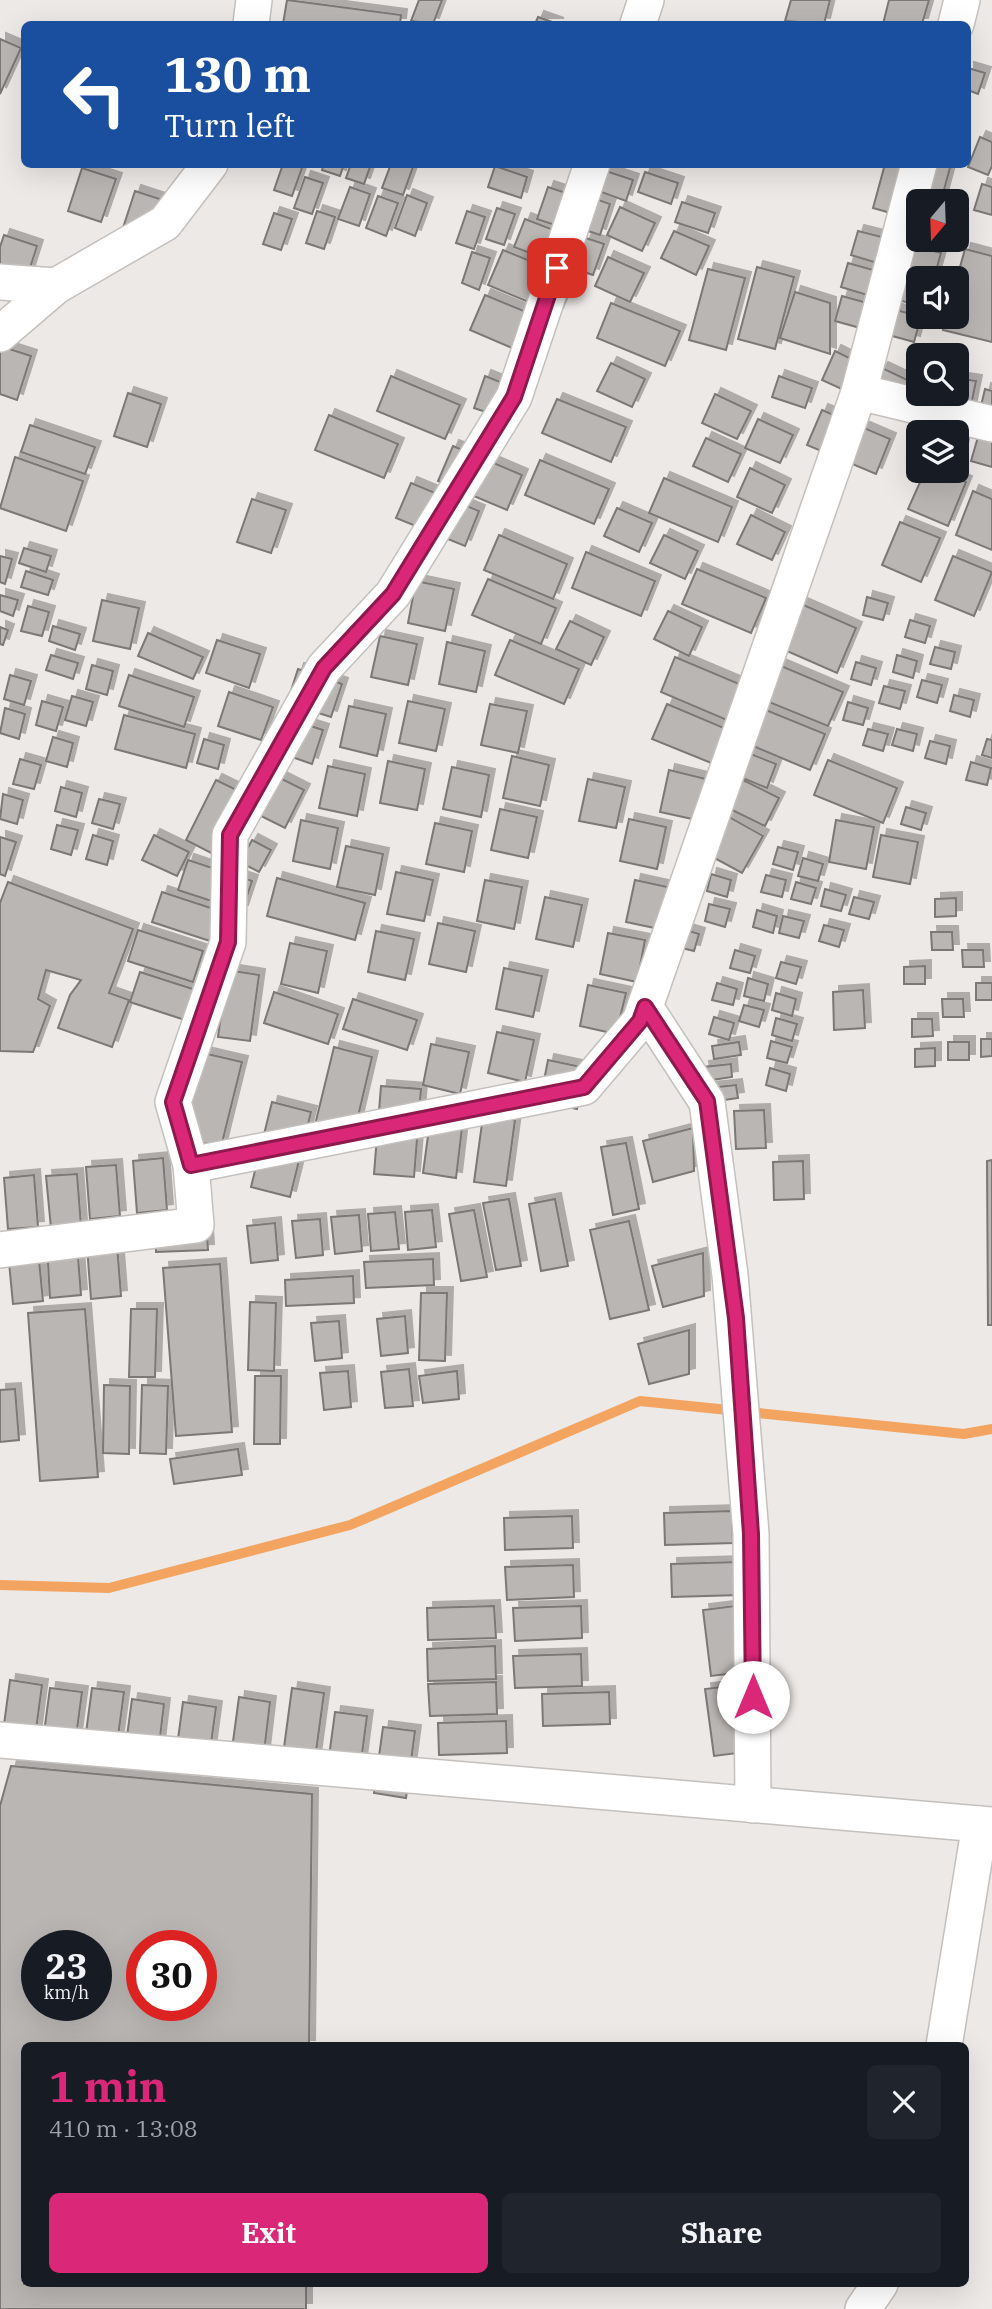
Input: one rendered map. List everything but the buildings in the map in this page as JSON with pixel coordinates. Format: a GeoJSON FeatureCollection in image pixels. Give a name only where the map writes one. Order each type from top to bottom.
{"type":"FeatureCollection","features":[{"type":"Feature","properties":{"kind":"street"},"geometry":{"type":"LineString","coordinates":[[251,21],[254,0]]}},
{"type":"Feature","properties":{"kind":"street"},"geometry":{"type":"LineString","coordinates":[[639,21],[646,0]]}},
{"type":"Feature","properties":{"kind":"street"},"geometry":{"type":"LineString","coordinates":[[957,21],[962,0]]}},
{"type":"Feature","properties":{"kind":"street"},"geometry":{"type":"LineString","coordinates":[[0,334],[56,286],[165,223],[207,168]]}},
{"type":"Feature","properties":{"kind":"street"},"geometry":{"type":"LineString","coordinates":[[0,1250],[196,1225],[191,1165],[173,1102],[228,942],[230,835],[324,668],[393,594],[514,397],[591,168]]}},
{"type":"Feature","properties":{"kind":"street"},"geometry":{"type":"LineString","coordinates":[[191,1165],[584,1087],[640,1021],[859,392],[918,168]]}},
{"type":"Feature","properties":{"kind":"street"},"geometry":{"type":"LineString","coordinates":[[0,282],[56,286]]}},
{"type":"Feature","properties":{"kind":"street"},"geometry":{"type":"LineString","coordinates":[[859,392],[992,424]]}},
{"type":"Feature","properties":{"kind":"street"},"geometry":{"type":"LineString","coordinates":[[645,1007],[707,1101],[736,1318],[751,1534],[754,1805]]}},
{"type":"Feature","properties":{"kind":"street"},"geometry":{"type":"LineString","coordinates":[[0,1740],[986,1825],[945,2042]]}},
{"type":"Feature","properties":{"kind":"street"},"geometry":{"type":"LineString","coordinates":[[863,2309],[878,2287]]}},
{"type":"Feature","properties":{"kind":"waterway"},"geometry":{"type":"LineString","coordinates":[[0,1585],[109,1588],[350,1525],[640,1401],[964,1434],[992,1429]]}},
{"type":"Feature","properties":{"kind":"route"},"geometry":{"type":"LineString","coordinates":[[557,268],[514,397],[393,594],[324,668],[230,835],[228,942],[173,1102],[191,1165],[584,1087],[640,1021],[645,1007],[707,1101],[736,1318],[751,1534],[753,1697]]}}]}
